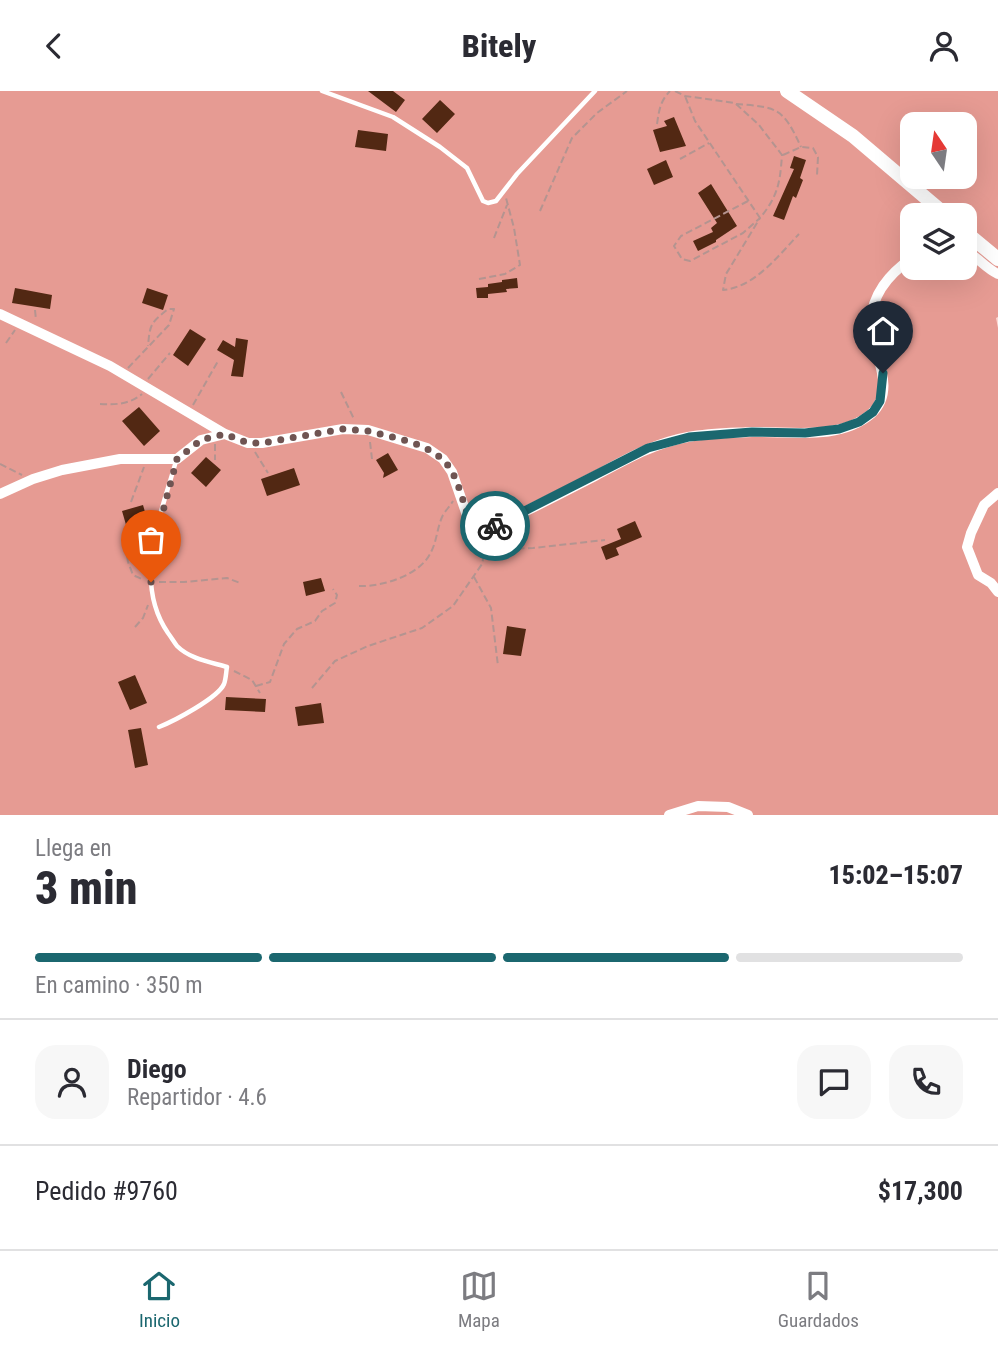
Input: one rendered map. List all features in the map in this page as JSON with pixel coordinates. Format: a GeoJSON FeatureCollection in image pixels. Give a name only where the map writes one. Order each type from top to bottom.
{"type":"FeatureCollection","features":[{"type":"Feature","properties":{"kind":"street"},"geometry":{"type":"LineString","coordinates":[[787,91],[853,136],[932,203]]}},
{"type":"Feature","properties":{"kind":"street"},"geometry":{"type":"LineString","coordinates":[[977,242],[998,259]]}},
{"type":"Feature","properties":{"kind":"street"},"geometry":{"type":"LineString","coordinates":[[977,257],[998,274]]}},
{"type":"Feature","properties":{"kind":"street"},"geometry":{"type":"LineString","coordinates":[[0,314],[122,373],[189,412],[220,435],[248,443],[262,443],[343,429],[363,430],[427,448],[443,459],[452,472],[471,527],[490,529],[648,448],[689,437],[752,432],[805,433],[839,429],[859,422],[873,412],[880,401],[883,387],[883,373],[873,341],[871,321],[877,295],[900,268]]}},
{"type":"Feature","properties":{"kind":"street"},"geometry":{"type":"LineString","coordinates":[[0,494],[62,470],[120,459],[177,459],[201,440],[220,435]]}},
{"type":"Feature","properties":{"kind":"street"},"geometry":{"type":"LineString","coordinates":[[998,493],[984,505],[967,547],[978,575],[991,583],[998,592]]}},
{"type":"Feature","properties":{"kind":"street"},"geometry":{"type":"LineString","coordinates":[[669,815],[698,806],[728,807],[748,815]]}},
{"type":"Feature","properties":{"kind":"lane"},"geometry":{"type":"LineString","coordinates":[[322,91],[393,117],[440,147],[467,168],[483,201],[488,203],[496,201],[517,174],[595,91]]}},
{"type":"Feature","properties":{"kind":"lane"},"geometry":{"type":"LineString","coordinates":[[159,727],[201,705],[224,685],[227,667],[200,660],[178,647],[160,622],[151,591],[152,552],[177,459]]}},
{"type":"Feature","properties":{"kind":"path"},"geometry":{"type":"LineString","coordinates":[[540,211],[572,138],[597,113],[627,91]]}},
{"type":"Feature","properties":{"kind":"path"},"geometry":{"type":"LineString","coordinates":[[657,124],[659,108],[670,91]]}},
{"type":"Feature","properties":{"kind":"path"},"geometry":{"type":"LineString","coordinates":[[675,91],[685,96],[762,106],[783,114],[801,146]]}},
{"type":"Feature","properties":{"kind":"path"},"geometry":{"type":"LineString","coordinates":[[685,96],[695,121],[760,218]]}},
{"type":"Feature","properties":{"kind":"path"},"geometry":{"type":"LineString","coordinates":[[735,103],[759,125],[782,155],[780,180],[771,204],[726,274],[723,290],[734,289],[747,283],[799,235]]}},
{"type":"Feature","properties":{"kind":"path"},"geometry":{"type":"LineString","coordinates":[[680,159],[710,143]]}},
{"type":"Feature","properties":{"kind":"path"},"geometry":{"type":"LineString","coordinates":[[782,155],[801,146],[813,148],[818,157],[817,175]]}},
{"type":"Feature","properties":{"kind":"path"},"geometry":{"type":"LineString","coordinates":[[479,279],[505,274],[520,265],[504,190]]}},
{"type":"Feature","properties":{"kind":"path"},"geometry":{"type":"LineString","coordinates":[[748,201],[681,236],[674,246],[682,259],[690,261],[743,233],[760,218]]}},
{"type":"Feature","properties":{"kind":"path"},"geometry":{"type":"LineString","coordinates":[[494,238],[508,204]]}},
{"type":"Feature","properties":{"kind":"path"},"geometry":{"type":"LineString","coordinates":[[122,373],[169,325],[174,309],[168,309],[149,327],[148,346]]}},
{"type":"Feature","properties":{"kind":"path"},"geometry":{"type":"LineString","coordinates":[[6,343],[19,323]]}},
{"type":"Feature","properties":{"kind":"path"},"geometry":{"type":"LineString","coordinates":[[100,404],[117,405],[136,399],[170,353]]}},
{"type":"Feature","properties":{"kind":"path"},"geometry":{"type":"LineString","coordinates":[[189,412],[218,361]]}},
{"type":"Feature","properties":{"kind":"path"},"geometry":{"type":"LineString","coordinates":[[341,391],[363,430],[372,459]]}},
{"type":"Feature","properties":{"kind":"path"},"geometry":{"type":"LineString","coordinates":[[215,460],[220,435]]}},
{"type":"Feature","properties":{"kind":"path"},"geometry":{"type":"LineString","coordinates":[[248,443],[268,473]]}},
{"type":"Feature","properties":{"kind":"path"},"geometry":{"type":"LineString","coordinates":[[131,502],[147,459]]}},
{"type":"Feature","properties":{"kind":"path"},"geometry":{"type":"LineString","coordinates":[[0,464],[33,479]]}},
{"type":"Feature","properties":{"kind":"path"},"geometry":{"type":"LineString","coordinates":[[359,586],[367,587],[386,582],[416,571],[431,554],[443,516],[459,492]]}},
{"type":"Feature","properties":{"kind":"path"},"geometry":{"type":"LineString","coordinates":[[312,688],[335,661],[368,646],[422,628],[453,606],[482,564],[490,529]]}},
{"type":"Feature","properties":{"kind":"path"},"geometry":{"type":"LineString","coordinates":[[124,536],[133,575],[151,582],[227,578],[240,583]]}},
{"type":"Feature","properties":{"kind":"path"},"geometry":{"type":"LineString","coordinates":[[485,550],[605,540]]}},
{"type":"Feature","properties":{"kind":"path"},"geometry":{"type":"LineString","coordinates":[[474,576],[491,608],[498,666]]}},
{"type":"Feature","properties":{"kind":"path"},"geometry":{"type":"LineString","coordinates":[[256,686],[270,682],[284,644],[297,629],[316,621],[322,611],[335,603],[337,595],[333,589]]}},
{"type":"Feature","properties":{"kind":"path"},"geometry":{"type":"LineString","coordinates":[[135,627],[143,618],[151,591]]}},
{"type":"Feature","properties":{"kind":"path"},"geometry":{"type":"LineString","coordinates":[[227,667],[252,680],[260,693]]}},
{"type":"Feature","properties":{"kind":"shaded area"},"geometry":{"type":"Polygon","coordinates":[[[0,91],[998,91],[998,815],[0,815],[0,91]]]}},
{"type":"Feature","properties":{"kind":"building"},"geometry":{"type":"Polygon","coordinates":[[[368,91],[393,91],[405,100],[396,112],[368,91]]]}},
{"type":"Feature","properties":{"kind":"building"},"geometry":{"type":"Polygon","coordinates":[[[440,100],[455,114],[437,133],[422,119],[440,100]]]}},
{"type":"Feature","properties":{"kind":"building"},"geometry":{"type":"Polygon","coordinates":[[[674,117],[686,146],[660,152],[653,130],[667,126],[664,121],[674,117]]]}},
{"type":"Feature","properties":{"kind":"building"},"geometry":{"type":"Polygon","coordinates":[[[358,130],[388,134],[386,151],[355,147],[358,130]]]}},
{"type":"Feature","properties":{"kind":"building"},"geometry":{"type":"Polygon","coordinates":[[[794,156],[806,160],[800,178],[803,180],[796,198],[793,196],[784,220],[773,216],[794,169],[790,168],[794,156]]]}},
{"type":"Feature","properties":{"kind":"building"},"geometry":{"type":"Polygon","coordinates":[[[666,160],[673,177],[654,185],[647,169],[666,160]]]}},
{"type":"Feature","properties":{"kind":"building"},"geometry":{"type":"Polygon","coordinates":[[[711,184],[737,226],[716,242],[698,251],[693,241],[713,232],[711,228],[717,223],[698,193],[711,184]]]}},
{"type":"Feature","properties":{"kind":"building"},"geometry":{"type":"Polygon","coordinates":[[[517,278],[518,288],[488,294],[488,298],[477,298],[476,288],[517,278]]]}},
{"type":"Feature","properties":{"kind":"building"},"geometry":{"type":"Polygon","coordinates":[[[15,288],[52,295],[50,309],[12,303],[15,288]]]}},
{"type":"Feature","properties":{"kind":"building"},"geometry":{"type":"Polygon","coordinates":[[[147,288],[168,295],[163,310],[142,303],[147,288]]]}},
{"type":"Feature","properties":{"kind":"building"},"geometry":{"type":"Polygon","coordinates":[[[190,329],[206,339],[188,366],[173,355],[190,329]]]}},
{"type":"Feature","properties":{"kind":"building"},"geometry":{"type":"Polygon","coordinates":[[[236,338],[248,340],[243,377],[231,376],[234,360],[217,350],[223,340],[235,347],[236,338]]]}},
{"type":"Feature","properties":{"kind":"building"},"geometry":{"type":"Polygon","coordinates":[[[139,407],[160,431],[144,446],[122,421],[139,407]]]}},
{"type":"Feature","properties":{"kind":"building"},"geometry":{"type":"Polygon","coordinates":[[[388,453],[398,470],[383,478],[384,473],[376,460],[388,453]]]}},
{"type":"Feature","properties":{"kind":"building"},"geometry":{"type":"Polygon","coordinates":[[[206,457],[221,470],[206,487],[191,473],[206,457]]]}},
{"type":"Feature","properties":{"kind":"building"},"geometry":{"type":"Polygon","coordinates":[[[294,468],[300,485],[267,496],[261,479],[294,468]]]}},
{"type":"Feature","properties":{"kind":"building"},"geometry":{"type":"Polygon","coordinates":[[[143,505],[150,529],[129,535],[122,511],[143,505]]]}},
{"type":"Feature","properties":{"kind":"building"},"geometry":{"type":"Polygon","coordinates":[[[635,521],[642,537],[616,548],[619,555],[606,560],[601,547],[621,539],[617,529],[635,521]]]}},
{"type":"Feature","properties":{"kind":"building"},"geometry":{"type":"Polygon","coordinates":[[[321,578],[325,591],[306,596],[303,582],[321,578]]]}},
{"type":"Feature","properties":{"kind":"building"},"geometry":{"type":"Polygon","coordinates":[[[507,626],[526,629],[521,656],[503,654],[507,626]]]}},
{"type":"Feature","properties":{"kind":"building"},"geometry":{"type":"Polygon","coordinates":[[[135,675],[147,703],[130,710],[118,682],[135,675]]]}},
{"type":"Feature","properties":{"kind":"building"},"geometry":{"type":"Polygon","coordinates":[[[226,697],[266,699],[265,712],[225,710],[226,697]]]}},
{"type":"Feature","properties":{"kind":"building"},"geometry":{"type":"Polygon","coordinates":[[[321,703],[324,723],[298,726],[295,707],[321,703]]]}},
{"type":"Feature","properties":{"kind":"building"},"geometry":{"type":"Polygon","coordinates":[[[141,728],[148,765],[135,768],[128,730],[141,728]]]}},
{"type":"Feature","properties":{"kind":"way so far"},"geometry":{"type":"LineString","coordinates":[[151,582],[152,552],[177,459],[201,440],[225,434],[248,443],[262,443],[343,429],[358,430],[427,448],[443,459],[452,472],[471,527],[490,529],[495,526]]}},
{"type":"Feature","properties":{"kind":"route"},"geometry":{"type":"LineString","coordinates":[[495,526],[648,448],[689,437],[752,432],[805,433],[839,429],[859,422],[873,412],[880,401],[883,373]]}}]}
